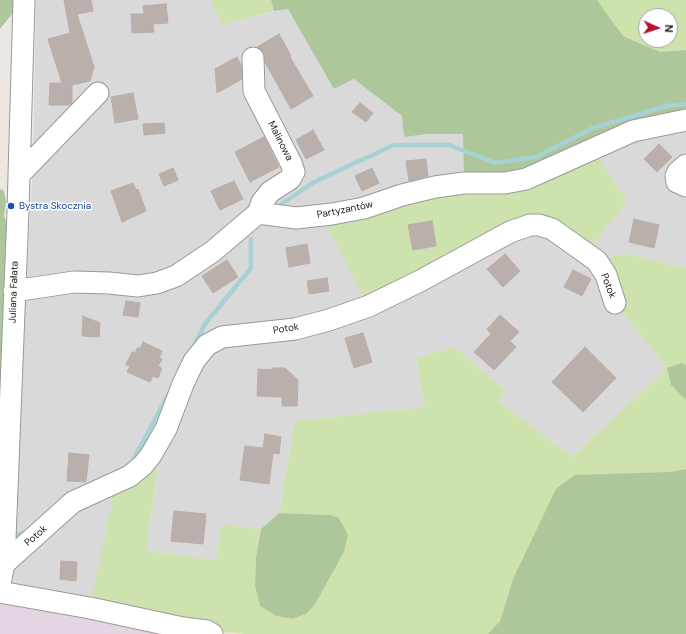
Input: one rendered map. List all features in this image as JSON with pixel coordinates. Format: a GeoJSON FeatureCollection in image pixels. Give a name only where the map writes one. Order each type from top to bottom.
{"type":"FeatureCollection","features":[{"type":"Feature","properties":{"kind":"street","name":"Juliana Fałata"},"geometry":{"type":"LineString","coordinates":[[0,584],[4,564],[19,175],[24,0]]}},
{"type":"Feature","properties":{"kind":"street","name":"Malinowa"},"geometry":{"type":"LineString","coordinates":[[253,58],[254,91],[291,163],[294,172],[290,179],[270,192],[262,202],[258,213]]}},
{"type":"Feature","properties":{"kind":"street"},"geometry":{"type":"LineString","coordinates":[[19,175],[98,93]]}},
{"type":"Feature","properties":{"kind":"street","name":"Partyzantów"},"geometry":{"type":"LineString","coordinates":[[258,213],[296,218],[332,214],[364,208],[435,187],[464,183],[505,183],[526,179],[633,131],[686,120]]}},
{"type":"Feature","properties":{"kind":"street"},"geometry":{"type":"LineString","coordinates":[[686,165],[678,172],[676,176],[677,182],[686,186]]}},
{"type":"Feature","properties":{"kind":"street"},"geometry":{"type":"LineString","coordinates":[[14,291],[74,282],[138,286],[157,284],[176,276],[200,260],[258,213]]}},
{"type":"Feature","properties":{"kind":"street","name":"Potok"},"geometry":{"type":"LineString","coordinates":[[4,564],[73,502],[130,476],[143,465],[151,455],[166,429],[183,384],[194,361],[207,345],[222,337],[295,329],[329,320],[369,306],[510,232],[530,225],[539,225],[552,229],[597,261],[606,275],[615,303]]}},
{"type":"Feature","properties":{"kind":"street"},"geometry":{"type":"LineString","coordinates":[[0,592],[90,608],[183,628],[207,631],[212,634]]}},
{"type":"Feature","properties":{"kind":"shaded area"},"geometry":{"type":"Polygon","coordinates":[[[36,0],[211,0],[222,25],[288,8],[334,89],[354,79],[402,116],[404,137],[428,134],[463,134],[464,183],[530,225],[586,253],[627,202],[593,149],[686,120],[686,268],[624,254],[615,303],[667,368],[572,457],[498,401],[506,391],[454,347],[416,358],[425,407],[295,421],[279,513],[261,529],[222,524],[216,560],[146,551],[160,453],[90,608],[0,584],[4,564],[27,277],[33,160],[36,0]]]}},
{"type":"Feature","properties":{"kind":"shaded area"},"geometry":{"type":"Polygon","coordinates":[[[0,592],[194,634],[0,634],[0,592]]]}},
{"type":"Feature","properties":{"kind":"green space"},"geometry":{"type":"Polygon","coordinates":[[[0,0],[18,0],[12,14],[0,29],[0,0]]]}},
{"type":"Feature","properties":{"kind":"green space"},"geometry":{"type":"Polygon","coordinates":[[[211,0],[271,0],[274,11],[222,25],[211,0]]]}},
{"type":"Feature","properties":{"kind":"green space"},"geometry":{"type":"Polygon","coordinates":[[[271,0],[597,0],[623,36],[638,42],[638,48],[651,48],[660,52],[686,50],[686,120],[526,179],[464,183],[463,134],[428,134],[404,137],[402,116],[354,79],[334,89],[288,9],[274,11],[271,0]]]}},
{"type":"Feature","properties":{"kind":"green space"},"geometry":{"type":"Polygon","coordinates":[[[597,0],[686,0],[686,50],[660,52],[651,48],[678,48],[678,8],[638,8],[638,42],[623,36],[597,0]]]}},
{"type":"Feature","properties":{"kind":"green space"},"geometry":{"type":"Polygon","coordinates":[[[593,149],[627,202],[586,253],[539,225],[369,306],[321,215],[593,149]]]}},
{"type":"Feature","properties":{"kind":"green space"},"geometry":{"type":"Polygon","coordinates":[[[0,189],[4,191],[6,201],[4,216],[9,229],[0,584],[0,189]]]}},
{"type":"Feature","properties":{"kind":"green space"},"geometry":{"type":"Polygon","coordinates":[[[624,254],[686,268],[686,365],[682,363],[671,385],[686,400],[686,469],[671,472],[513,579],[500,621],[488,634],[245,634],[183,628],[90,608],[116,482],[160,452],[146,551],[216,560],[222,524],[261,529],[256,557],[255,585],[277,616],[292,619],[306,614],[314,606],[344,552],[348,535],[330,515],[279,513],[295,421],[425,407],[416,358],[454,347],[506,391],[498,401],[572,457],[667,368],[615,303],[600,267],[614,256],[624,254]]]}},
{"type":"Feature","properties":{"kind":"green space"},"geometry":{"type":"Polygon","coordinates":[[[682,363],[686,365],[686,400],[671,385],[667,368],[682,363]]]}},
{"type":"Feature","properties":{"kind":"green space"},"geometry":{"type":"Polygon","coordinates":[[[686,469],[686,634],[488,634],[500,621],[513,579],[556,489],[575,475],[671,472],[686,469]]]}},
{"type":"Feature","properties":{"kind":"green space"},"geometry":{"type":"Polygon","coordinates":[[[279,513],[330,515],[339,518],[348,535],[344,552],[314,606],[306,614],[292,619],[277,616],[260,606],[255,585],[256,557],[261,529],[279,513]]]}},
{"type":"Feature","properties":{"kind":"building"},"geometry":{"type":"Polygon","coordinates":[[[64,0],[91,0],[93,11],[77,14],[94,67],[90,81],[72,85],[72,103],[69,105],[49,105],[50,83],[62,83],[48,39],[70,33],[64,0]]]}},
{"type":"Feature","properties":{"kind":"building"},"geometry":{"type":"Polygon","coordinates":[[[166,4],[168,23],[153,24],[154,32],[132,33],[131,14],[144,14],[143,6],[166,4]]]}},
{"type":"Feature","properties":{"kind":"building"},"geometry":{"type":"Polygon","coordinates":[[[279,34],[291,56],[290,57],[313,96],[291,109],[265,62],[263,52],[257,47],[279,34]]]}},
{"type":"Feature","properties":{"kind":"building"},"geometry":{"type":"Polygon","coordinates":[[[237,57],[241,65],[242,79],[217,93],[215,69],[237,57]]]}},
{"type":"Feature","properties":{"kind":"building"},"geometry":{"type":"Polygon","coordinates":[[[133,93],[138,119],[115,123],[111,97],[133,93]]]}},
{"type":"Feature","properties":{"kind":"building"},"geometry":{"type":"Polygon","coordinates":[[[360,103],[373,113],[366,122],[352,112],[360,103]]]}},
{"type":"Feature","properties":{"kind":"building"},"geometry":{"type":"Polygon","coordinates":[[[164,123],[165,133],[144,135],[143,124],[164,123]]]}},
{"type":"Feature","properties":{"kind":"building"},"geometry":{"type":"Polygon","coordinates":[[[313,130],[324,150],[306,159],[296,140],[313,130]]]}},
{"type":"Feature","properties":{"kind":"building"},"geometry":{"type":"Polygon","coordinates":[[[264,137],[279,167],[250,182],[235,152],[264,137]]]}},
{"type":"Feature","properties":{"kind":"building"},"geometry":{"type":"Polygon","coordinates":[[[659,144],[672,157],[657,172],[644,159],[659,144]]]}},
{"type":"Feature","properties":{"kind":"building"},"geometry":{"type":"Polygon","coordinates":[[[426,159],[428,176],[409,181],[406,161],[426,159]]]}},
{"type":"Feature","properties":{"kind":"building"},"geometry":{"type":"Polygon","coordinates":[[[173,168],[178,180],[164,186],[159,174],[173,168]]]}},
{"type":"Feature","properties":{"kind":"building"},"geometry":{"type":"Polygon","coordinates":[[[372,168],[379,183],[362,191],[355,176],[372,168]]]}},
{"type":"Feature","properties":{"kind":"building"},"geometry":{"type":"Polygon","coordinates":[[[234,181],[243,199],[220,210],[211,191],[234,181]]]}},
{"type":"Feature","properties":{"kind":"building"},"geometry":{"type":"Polygon","coordinates":[[[133,183],[136,190],[138,189],[146,211],[122,222],[111,191],[133,183]]]}},
{"type":"Feature","properties":{"kind":"building"},"geometry":{"type":"Polygon","coordinates":[[[634,219],[659,225],[654,248],[629,242],[634,219]]]}},
{"type":"Feature","properties":{"kind":"building"},"geometry":{"type":"Polygon","coordinates":[[[432,221],[436,246],[413,250],[408,225],[432,221]]]}},
{"type":"Feature","properties":{"kind":"building"},"geometry":{"type":"Polygon","coordinates":[[[307,244],[310,263],[289,267],[286,248],[307,244]]]}},
{"type":"Feature","properties":{"kind":"building"},"geometry":{"type":"Polygon","coordinates":[[[505,254],[520,271],[503,287],[487,269],[505,254]]]}},
{"type":"Feature","properties":{"kind":"building"},"geometry":{"type":"Polygon","coordinates":[[[227,260],[238,277],[213,293],[202,276],[227,260]]]}},
{"type":"Feature","properties":{"kind":"building"},"geometry":{"type":"Polygon","coordinates":[[[573,270],[591,279],[582,296],[564,287],[573,270]]]}},
{"type":"Feature","properties":{"kind":"building"},"geometry":{"type":"Polygon","coordinates":[[[327,278],[329,291],[309,294],[307,281],[327,278]]]}},
{"type":"Feature","properties":{"kind":"building"},"geometry":{"type":"Polygon","coordinates":[[[126,301],[140,303],[138,317],[123,315],[126,301]]]}},
{"type":"Feature","properties":{"kind":"building"},"geometry":{"type":"Polygon","coordinates":[[[500,315],[519,332],[510,341],[516,347],[494,370],[474,352],[491,334],[487,329],[500,315]]]}},
{"type":"Feature","properties":{"kind":"building"},"geometry":{"type":"Polygon","coordinates":[[[83,316],[100,323],[99,337],[82,336],[83,316]]]}},
{"type":"Feature","properties":{"kind":"building"},"geometry":{"type":"Polygon","coordinates":[[[363,333],[372,362],[354,368],[345,338],[363,333]]]}},
{"type":"Feature","properties":{"kind":"building"},"geometry":{"type":"Polygon","coordinates":[[[143,342],[162,351],[159,358],[162,359],[158,366],[162,368],[158,378],[153,376],[150,382],[127,372],[130,366],[126,365],[132,352],[135,353],[138,347],[140,349],[143,342]]]}},
{"type":"Feature","properties":{"kind":"building"},"geometry":{"type":"Polygon","coordinates":[[[585,347],[616,378],[583,412],[552,382],[585,347]]]}},
{"type":"Feature","properties":{"kind":"building"},"geometry":{"type":"Polygon","coordinates":[[[272,368],[285,368],[298,380],[297,406],[282,406],[282,397],[257,396],[258,369],[272,370],[272,368]]]}},
{"type":"Feature","properties":{"kind":"building"},"geometry":{"type":"Polygon","coordinates":[[[265,434],[281,437],[279,454],[273,453],[269,484],[240,480],[245,446],[263,448],[265,434]]]}},
{"type":"Feature","properties":{"kind":"building"},"geometry":{"type":"Polygon","coordinates":[[[69,453],[89,455],[86,482],[67,481],[69,453]]]}},
{"type":"Feature","properties":{"kind":"building"},"geometry":{"type":"Polygon","coordinates":[[[174,511],[206,514],[203,544],[171,541],[174,511]]]}},
{"type":"Feature","properties":{"kind":"building"},"geometry":{"type":"Polygon","coordinates":[[[61,561],[77,562],[76,581],[60,579],[61,561]]]}},
{"type":"Feature","properties":{"kind":"waterway"},"geometry":{"type":"LineString","coordinates":[[276,208],[314,182],[394,145],[449,145],[495,163],[536,157],[593,128],[666,106],[686,104]]}},
{"type":"Feature","properties":{"kind":"waterway"},"geometry":{"type":"LineString","coordinates":[[193,348],[205,324],[251,268],[251,239]]}},
{"type":"Feature","properties":{"kind":"waterway"},"geometry":{"type":"LineString","coordinates":[[131,464],[170,391]]}},
{"type":"Feature","properties":{"kind":"waterway"},"geometry":{"type":"LineString","coordinates":[[14,536],[28,531]]}},
{"type":"Feature","properties":{"kind":"place","name":"Bystra Skocznia"},"geometry":{"type":"Point","coordinates":[11,206]}}]}
